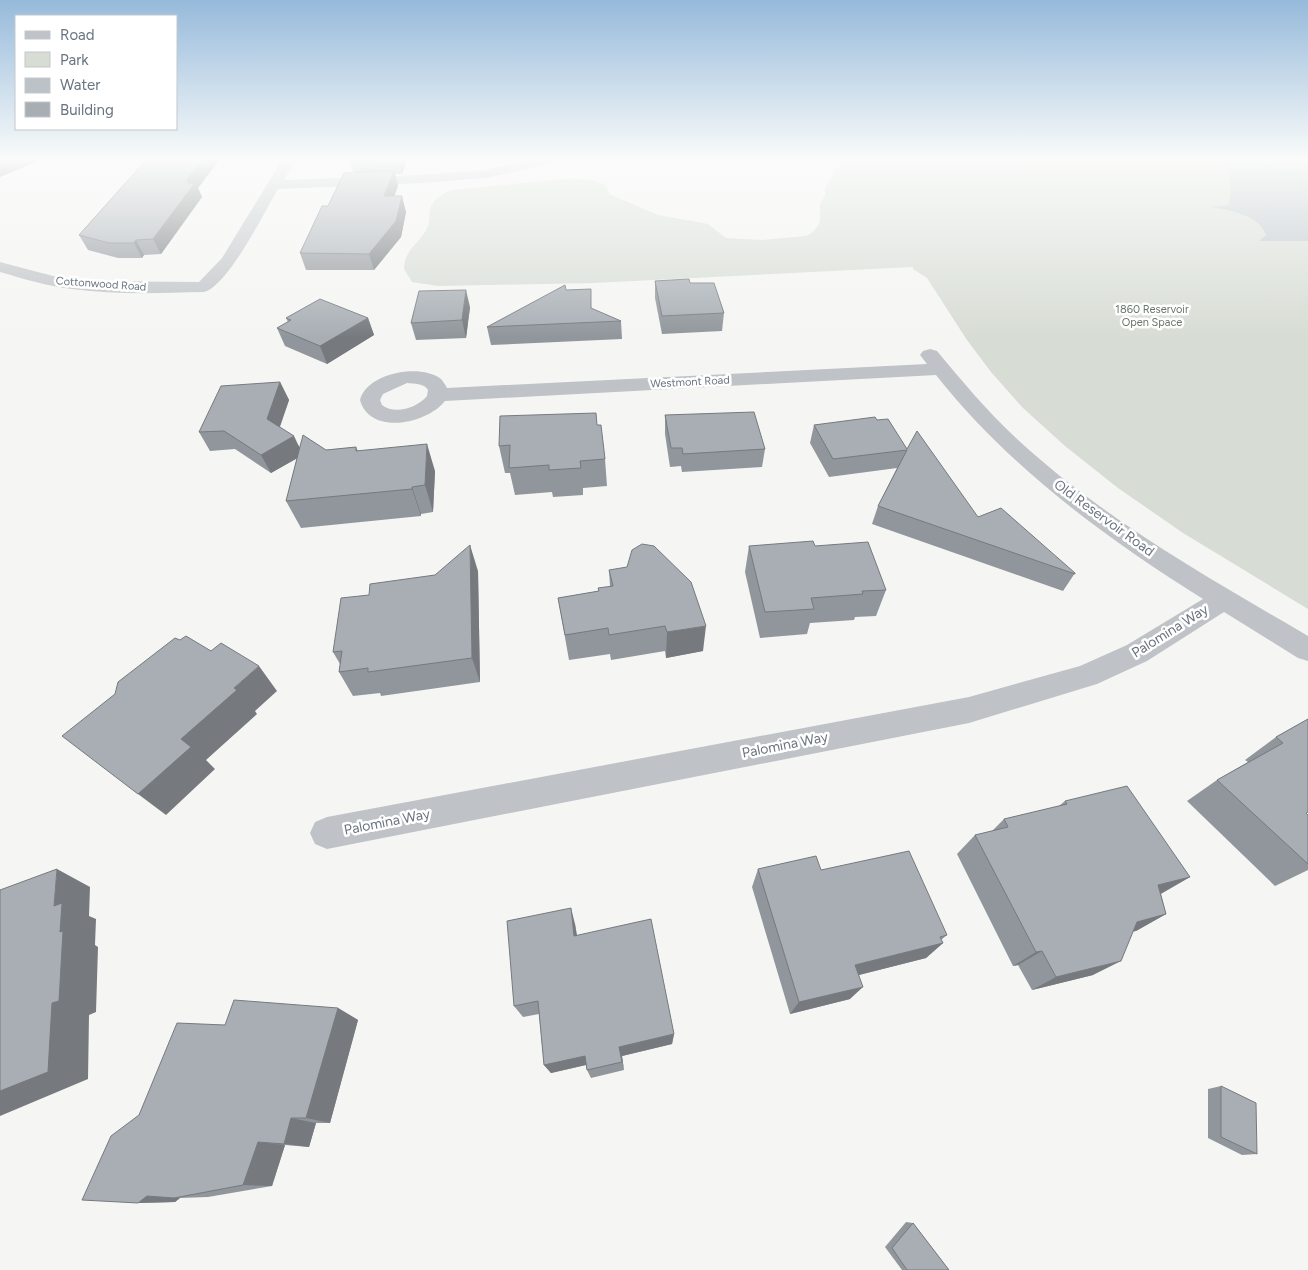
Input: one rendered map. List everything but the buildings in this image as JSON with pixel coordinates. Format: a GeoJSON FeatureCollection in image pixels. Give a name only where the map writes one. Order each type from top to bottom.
{"type":"FeatureCollection","features":[{"type":"Feature","properties":{"kind":"street","name":"Cottonwood Road"},"geometry":{"type":"LineString","coordinates":[[0,267],[54,281],[77,284],[204,287],[228,261],[253,219]]}},
{"type":"Feature","properties":{"kind":"street","name":"Westmont Road"},"geometry":{"type":"LineString","coordinates":[[439,395],[934,360]]}},
{"type":"Feature","properties":{"kind":"street","name":"Old Reservoir Road"},"geometry":{"type":"LineString","coordinates":[[934,360],[1005,439],[1048,476],[1157,557],[1308,650]]}},
{"type":"Feature","properties":{"kind":"street","name":"Palomina Way"},"geometry":{"type":"LineString","coordinates":[[327,833],[969,710],[1087,676],[1137,653],[1223,599]]}},
{"type":"Feature","properties":{"kind":"green space","name":"1860 Reservoir Open Space"},"geometry":{"type":"Polygon","coordinates":[[[429,219],[682,219],[708,224],[726,238],[762,240],[806,236],[812,233],[820,219],[1308,219],[1308,609],[1183,533],[1118,488],[1065,446],[1023,408],[991,372],[967,340],[927,278],[913,269],[913,267],[594,283],[438,286],[412,282],[404,269],[407,256],[422,237],[429,219]]]}},
{"type":"Feature","properties":{"kind":"water"},"geometry":{"type":"Polygon","coordinates":[[[1253,219],[1308,219],[1308,241],[1259,241],[1266,235],[1253,219]]]}}]}
